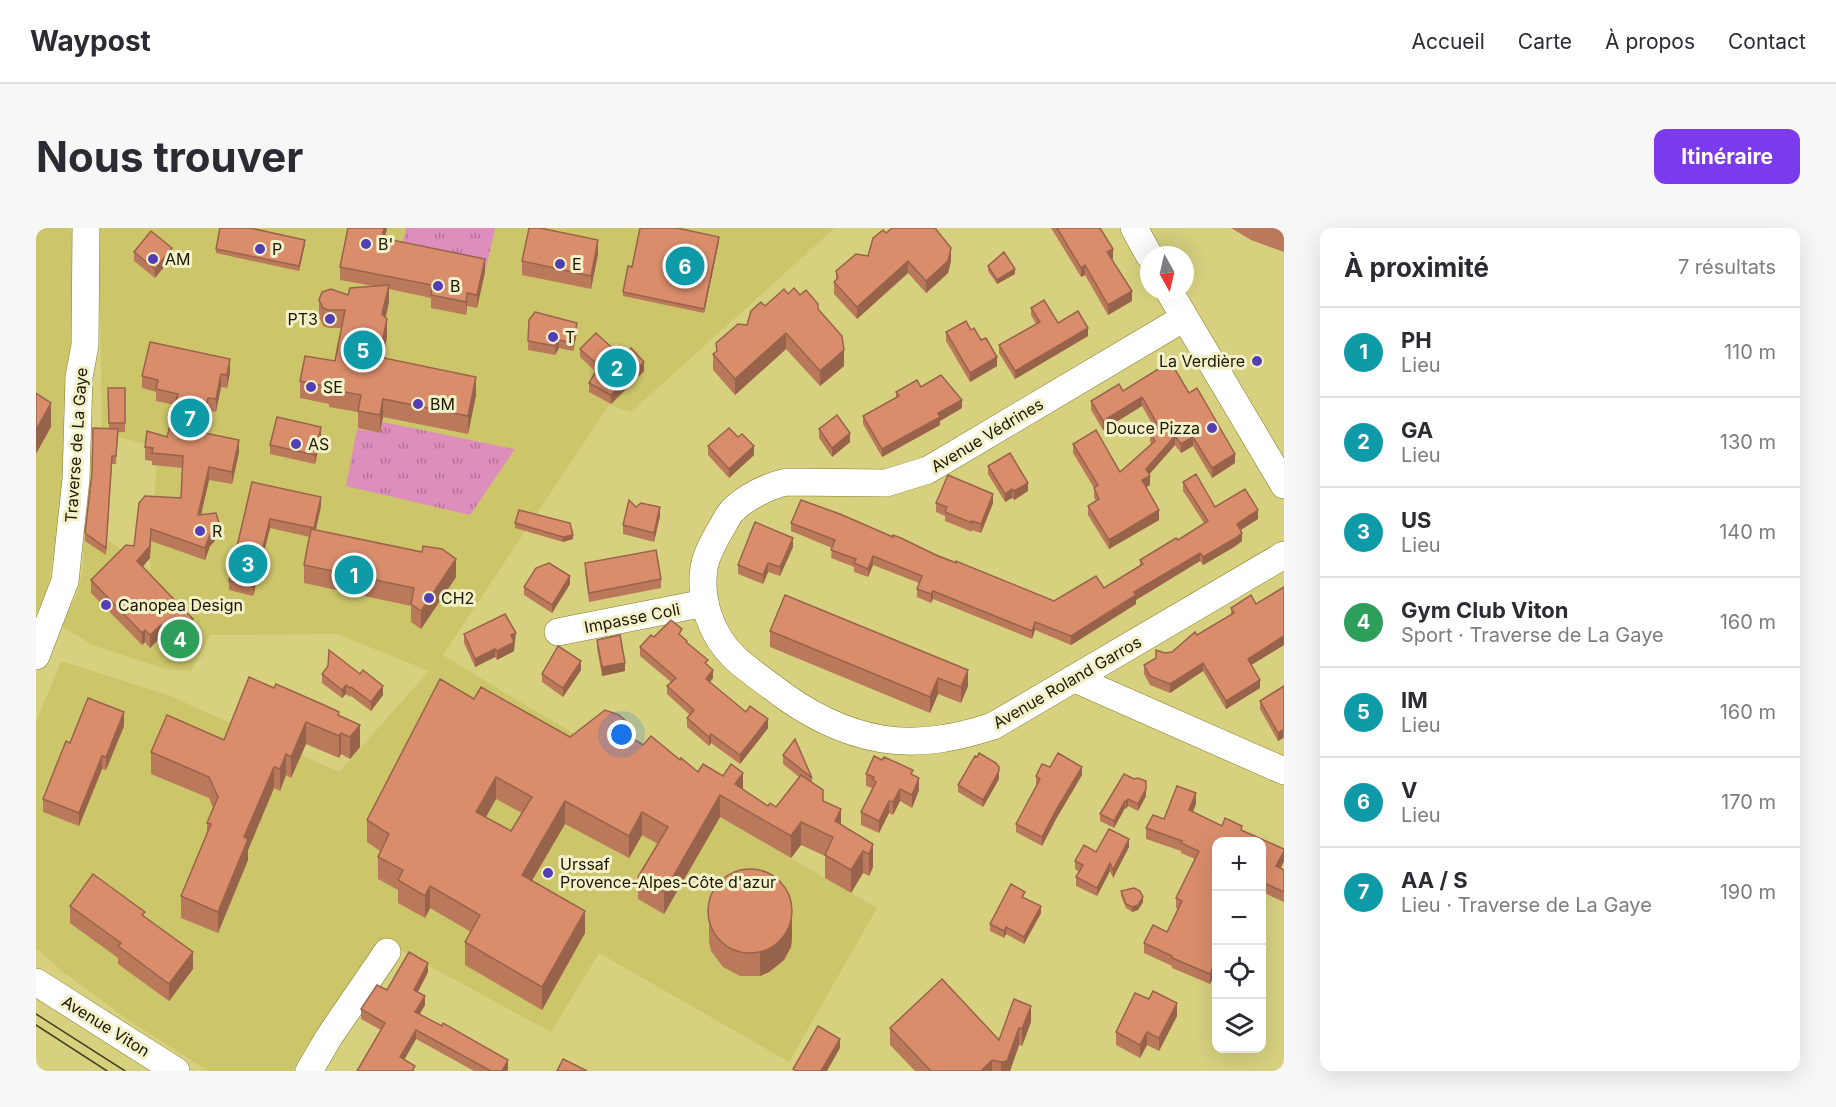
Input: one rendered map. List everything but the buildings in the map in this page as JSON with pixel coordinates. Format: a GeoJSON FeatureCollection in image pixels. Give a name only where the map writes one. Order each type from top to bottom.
{"type":"FeatureCollection","features":[{"type":"Feature","properties":{"kind":"street","name":"Traverse de La Gaye"},"geometry":{"type":"LineString","coordinates":[[36,656],[65,581],[76,479],[79,376],[85,345],[86,228]]}},
{"type":"Feature","properties":{"kind":"street"},"geometry":{"type":"LineString","coordinates":[[1134,228],[1144,246]]}},
{"type":"Feature","properties":{"kind":"street"},"geometry":{"type":"LineString","coordinates":[[1174,300],[1284,485]]}},
{"type":"Feature","properties":{"kind":"street","name":"Avenue Védrines"},"geometry":{"type":"LineString","coordinates":[[705,603],[704,568],[715,538],[732,511],[756,494],[775,484],[787,482],[886,483],[928,470],[1184,318]]}},
{"type":"Feature","properties":{"kind":"street","name":"Avenue Roland Garros"},"geometry":{"type":"LineString","coordinates":[[705,603],[718,638],[736,659],[795,705],[831,724],[880,739],[917,742],[958,737],[993,726],[1284,555]]}},
{"type":"Feature","properties":{"kind":"street","name":"Impasse Coli"},"geometry":{"type":"LineString","coordinates":[[558,632],[705,603]]}},
{"type":"Feature","properties":{"kind":"street"},"geometry":{"type":"LineString","coordinates":[[1075,679],[1284,771]]}},
{"type":"Feature","properties":{"kind":"street"},"geometry":{"type":"LineString","coordinates":[[309,1071],[329,1037],[387,952]]}},
{"type":"Feature","properties":{"kind":"street","name":"Avenue Viton"},"geometry":{"type":"LineString","coordinates":[[36,982],[176,1071]]}},
{"type":"Feature","properties":{"kind":"shaded area"},"geometry":{"type":"Polygon","coordinates":[[[36,228],[72,230],[74,346],[66,392],[62,498],[47,593],[36,619],[36,228]]]}},
{"type":"Feature","properties":{"kind":"shaded area"},"geometry":{"type":"Polygon","coordinates":[[[99,228],[835,228],[631,412],[609,405],[443,655],[520,702],[877,908],[789,1062],[599,953],[551,1032],[383,941],[308,1044],[292,1071],[208,1071],[128,1020],[62,971],[36,948],[36,722],[61,661],[168,695],[339,772],[429,671],[337,634],[210,635],[191,671],[168,670],[92,645],[62,626],[77,595],[83,569],[84,523],[151,571],[158,447],[102,433],[99,228]]]}},
{"type":"Feature","properties":{"kind":"green space"},"geometry":{"type":"Polygon","coordinates":[[[406,228],[495,228],[486,269],[401,251],[406,228]]]}},
{"type":"Feature","properties":{"kind":"green space"},"geometry":{"type":"Polygon","coordinates":[[[383,422],[515,449],[470,515],[346,486],[357,429],[380,433],[383,422]]]}},
{"type":"Feature","properties":{"kind":"tram line"},"geometry":{"type":"LineString","coordinates":[[36,1014],[125,1071]]}},
{"type":"Feature","properties":{"kind":"tram line"},"geometry":{"type":"LineString","coordinates":[[36,1025],[107,1071]]}},
{"type":"Feature","properties":{"kind":"place","name":"B'"},"geometry":{"type":"Point","coordinates":[366,244]}},
{"type":"Feature","properties":{"kind":"place","name":"P"},"geometry":{"type":"Point","coordinates":[260,249]}},
{"type":"Feature","properties":{"kind":"place","name":"AM"},"geometry":{"type":"Point","coordinates":[153,259]}},
{"type":"Feature","properties":{"kind":"place","name":"E"},"geometry":{"type":"Point","coordinates":[560,264]}},
{"type":"Feature","properties":{"kind":"place","name":"V"},"geometry":{"type":"Point","coordinates":[685,266]}},
{"type":"Feature","properties":{"kind":"place","name":"B"},"geometry":{"type":"Point","coordinates":[438,286]}},
{"type":"Feature","properties":{"kind":"place","name":"PT3"},"geometry":{"type":"Point","coordinates":[330,319]}},
{"type":"Feature","properties":{"kind":"place","name":"T"},"geometry":{"type":"Point","coordinates":[553,337]}},
{"type":"Feature","properties":{"kind":"place","name":"IM"},"geometry":{"type":"Point","coordinates":[363,350]}},
{"type":"Feature","properties":{"kind":"place","name":"La Verdière"},"geometry":{"type":"Point","coordinates":[1257,361]}},
{"type":"Feature","properties":{"kind":"place","name":"GA"},"geometry":{"type":"Point","coordinates":[617,368]}},
{"type":"Feature","properties":{"kind":"place","name":"SE"},"geometry":{"type":"Point","coordinates":[311,387]}},
{"type":"Feature","properties":{"kind":"place","name":"BM"},"geometry":{"type":"Point","coordinates":[418,404]}},
{"type":"Feature","properties":{"kind":"place","name":"AA / S"},"geometry":{"type":"Point","coordinates":[190,418]}},
{"type":"Feature","properties":{"kind":"place","name":"Douce Pizza"},"geometry":{"type":"Point","coordinates":[1212,428]}},
{"type":"Feature","properties":{"kind":"place","name":"AS"},"geometry":{"type":"Point","coordinates":[296,444]}},
{"type":"Feature","properties":{"kind":"place","name":"R"},"geometry":{"type":"Point","coordinates":[200,531]}},
{"type":"Feature","properties":{"kind":"place","name":"US"},"geometry":{"type":"Point","coordinates":[248,564]}},
{"type":"Feature","properties":{"kind":"place","name":"PH"},"geometry":{"type":"Point","coordinates":[354,575]}},
{"type":"Feature","properties":{"kind":"place","name":"CH2"},"geometry":{"type":"Point","coordinates":[429,598]}},
{"type":"Feature","properties":{"kind":"place","name":"Canopea Design"},"geometry":{"type":"Point","coordinates":[106,605]}},
{"type":"Feature","properties":{"kind":"place","name":"Gym Club Viton"},"geometry":{"type":"Point","coordinates":[180,639]}},
{"type":"Feature","properties":{"kind":"place","name":"Urssaf Provence-Alpes-Côte d'azur"},"geometry":{"type":"Point","coordinates":[548,873]}}]}
